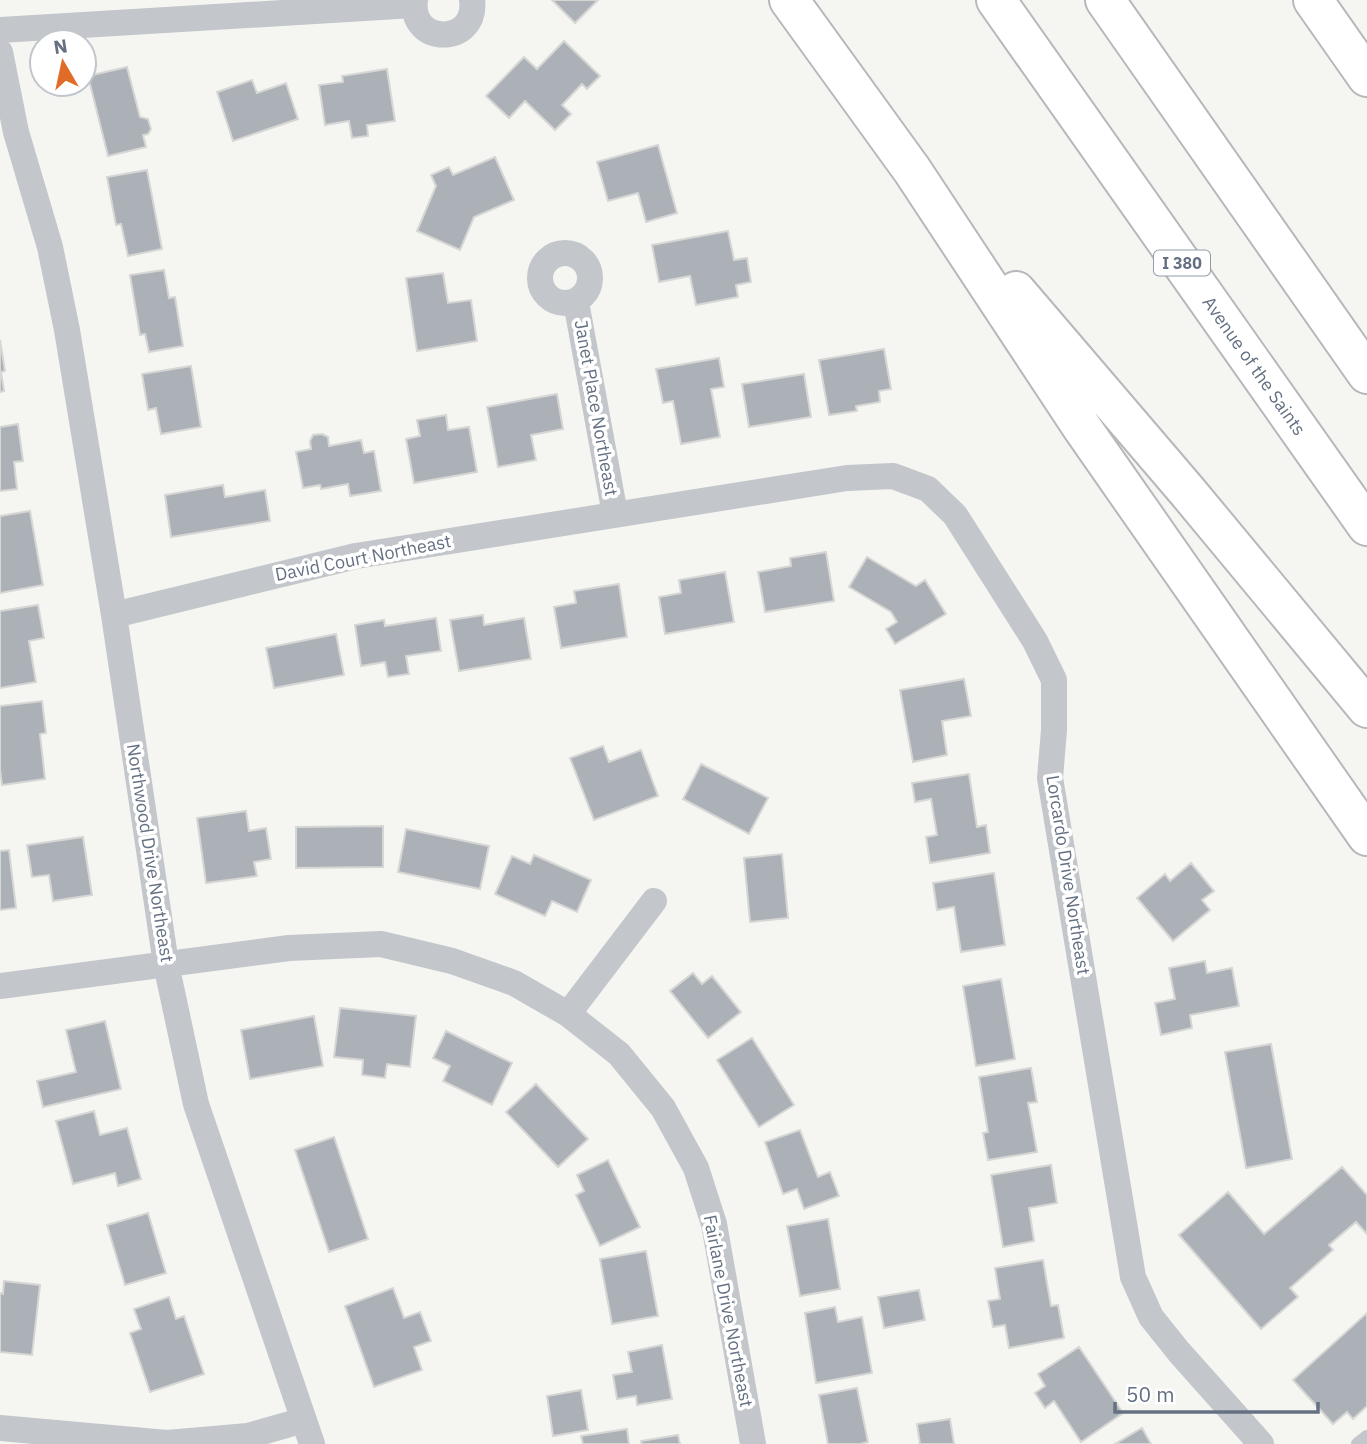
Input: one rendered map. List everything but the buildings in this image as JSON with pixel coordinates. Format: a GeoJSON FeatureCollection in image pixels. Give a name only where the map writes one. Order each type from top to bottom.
{"type":"FeatureCollection","features":[{"type":"Feature","properties":{"kind":"highway"},"geometry":{"type":"LineString","coordinates":[[789,0],[912,170],[1083,429],[1367,836]]}},
{"type":"Feature","properties":{"kind":"highway","name":"Avenue of the Saints"},"geometry":{"type":"LineString","coordinates":[[996,0],[1367,526]]}},
{"type":"Feature","properties":{"kind":"highway"},"geometry":{"type":"LineString","coordinates":[[1105,0],[1367,374]]}},
{"type":"Feature","properties":{"kind":"highway"},"geometry":{"type":"LineString","coordinates":[[1313,0],[1367,77]]}},
{"type":"Feature","properties":{"kind":"highway"},"geometry":{"type":"LineString","coordinates":[[912,170],[1187,491],[1367,708]]}},
{"type":"Feature","properties":{"kind":"street"},"geometry":{"type":"LineString","coordinates":[[0,30],[415,2],[416,14],[426,30],[444,35],[453,34],[468,22],[472,13],[472,0]]}},
{"type":"Feature","properties":{"kind":"street","name":"Northwood Drive Northeast"},"geometry":{"type":"LineString","coordinates":[[0,51],[16,132],[50,247],[67,330],[114,615],[166,964],[196,1104],[308,1432]]}},
{"type":"Feature","properties":{"kind":"street","name":"Janet Place Northeast"},"geometry":{"type":"LineString","coordinates":[[576,302],[615,514]]}},
{"type":"Feature","properties":{"kind":"street","name":"Lorcardo Drive Northeast"},"geometry":{"type":"LineString","coordinates":[[615,514],[847,478],[893,475],[928,489],[955,515],[1035,641],[1054,680],[1050,778],[1133,1277],[1151,1317],[1261,1444]]}},
{"type":"Feature","properties":{"kind":"street","name":"David Court Northeast"},"geometry":{"type":"LineString","coordinates":[[114,615],[356,556],[615,514]]}},
{"type":"Feature","properties":{"kind":"street"},"geometry":{"type":"LineString","coordinates":[[568,1014],[654,901]]}},
{"type":"Feature","properties":{"kind":"street","name":"Fairlane Drive Northeast"},"geometry":{"type":"LineString","coordinates":[[0,986],[289,948],[382,944],[452,961],[514,983],[568,1014],[619,1054],[663,1108],[695,1168],[714,1224],[753,1444]]}},
{"type":"Feature","properties":{"kind":"street"},"geometry":{"type":"LineString","coordinates":[[0,1428],[167,1443],[308,1432]]}},
{"type":"Feature","properties":{"kind":"lane"},"geometry":{"type":"LineString","coordinates":[[1358,1444],[1367,1437]]}}]}
